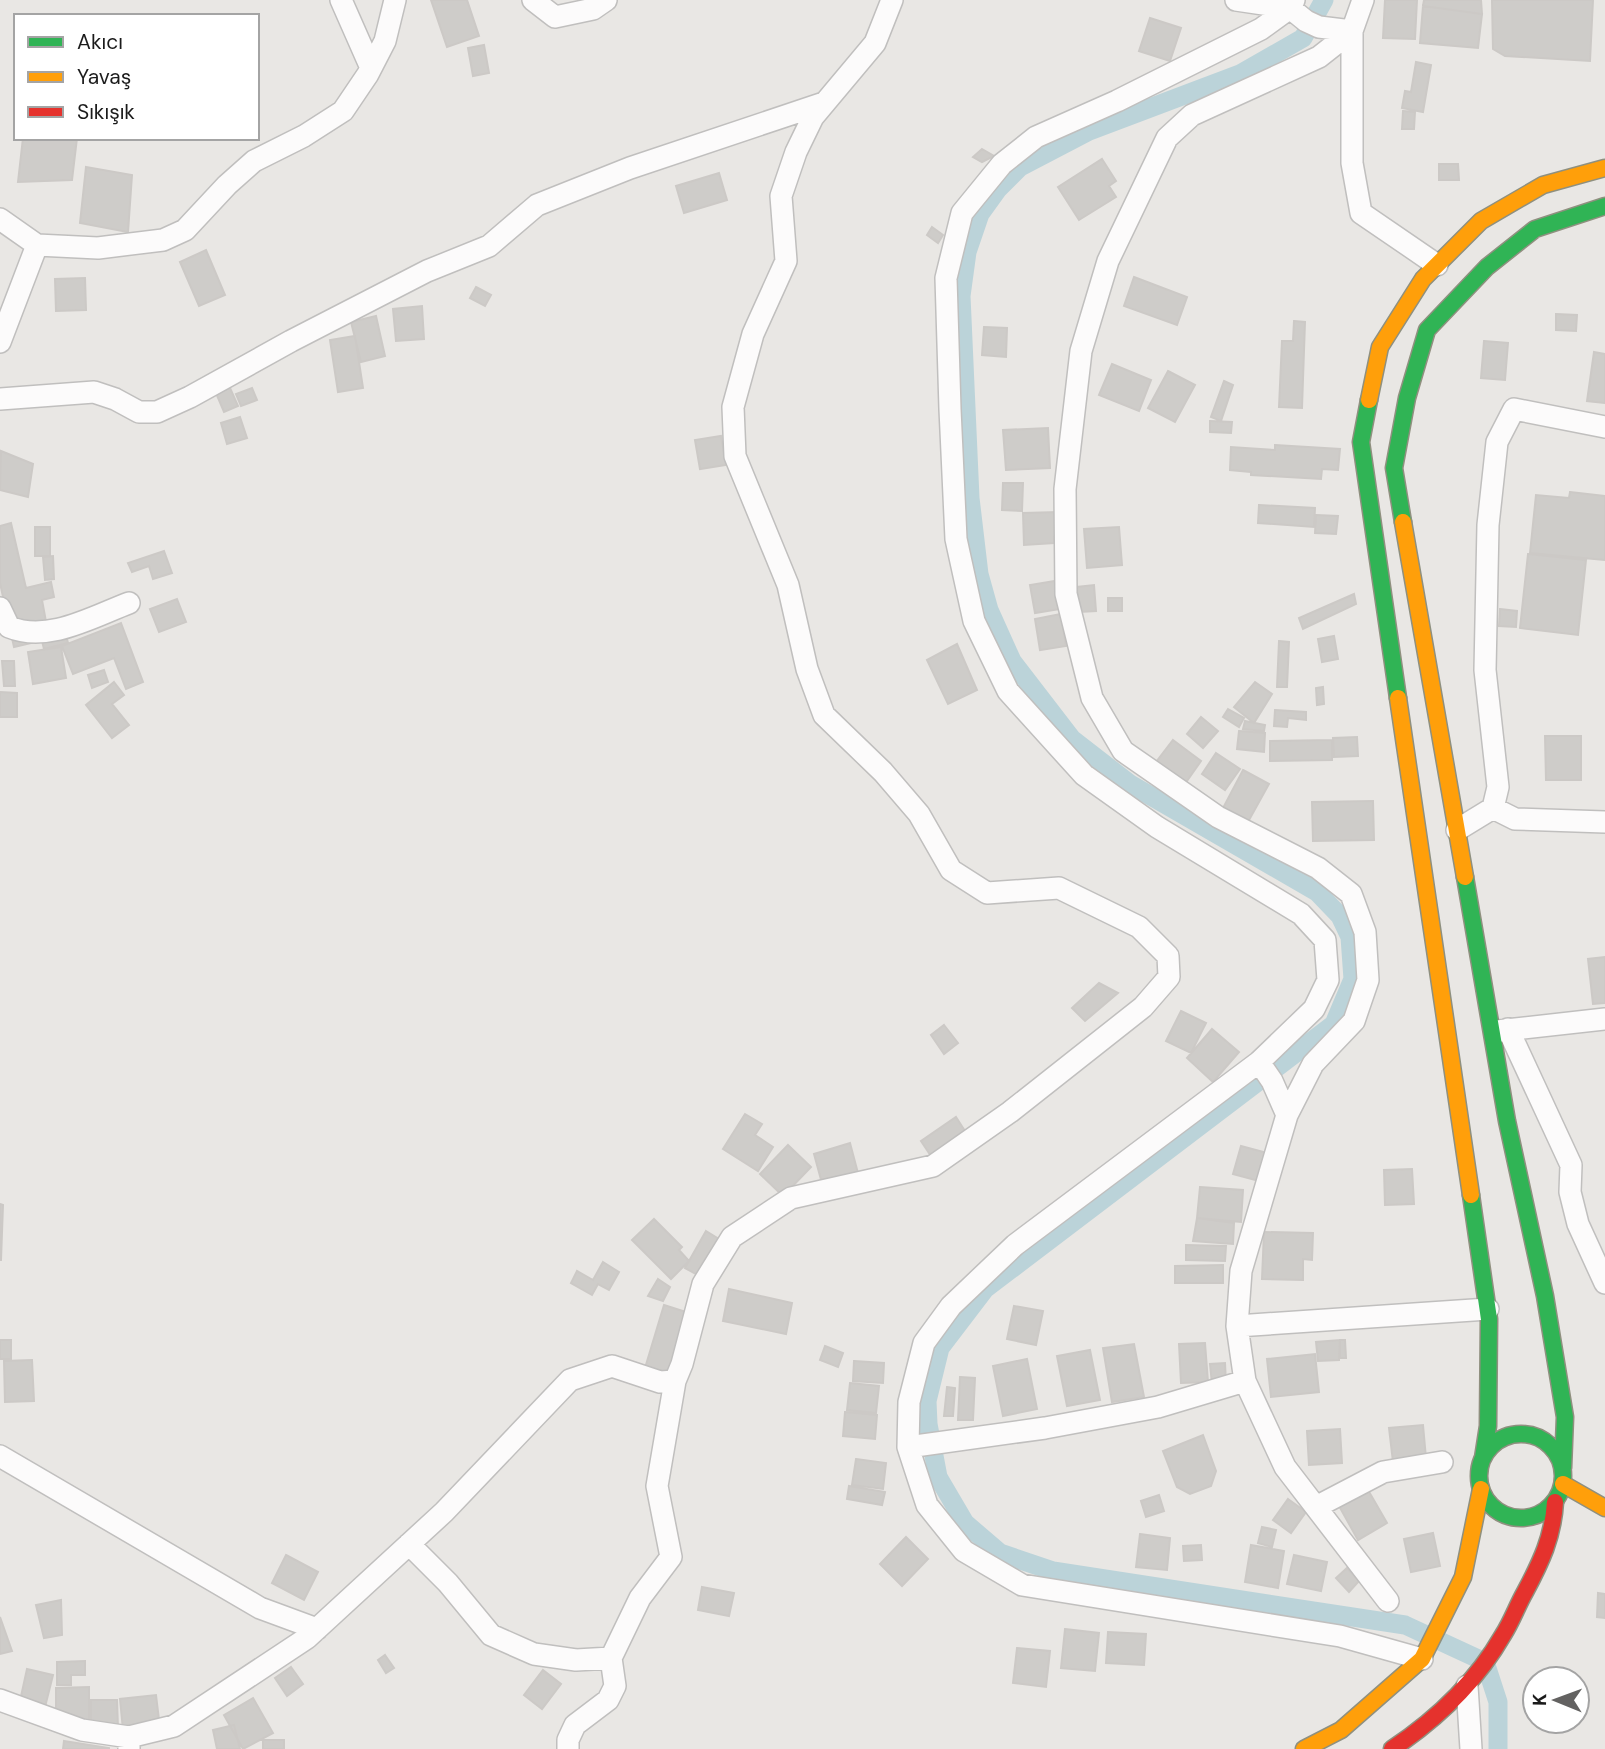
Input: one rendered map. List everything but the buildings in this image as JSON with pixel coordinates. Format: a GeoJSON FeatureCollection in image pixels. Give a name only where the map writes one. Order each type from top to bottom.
{"type":"FeatureCollection","features":[{"type":"Feature","properties":{"kind":"main road"},"geometry":{"type":"LineString","coordinates":[[1304,1749],[1341,1730],[1424,1654],[1463,1577],[1481,1489],[1480,1468],[1488,1426],[1488,1309],[1361,442],[1380,347],[1423,279],[1481,221],[1543,185],[1605,168]]}},
{"type":"Feature","properties":{"kind":"main road"},"geometry":{"type":"LineString","coordinates":[[1392,1749],[1420,1732],[1470,1682],[1499,1644],[1550,1544],[1555,1502],[1563,1476],[1565,1417],[1545,1296],[1507,1121],[1500,1030],[1457,830],[1394,468],[1407,398],[1427,330],[1487,267],[1535,229],[1605,206]]}},
{"type":"Feature","properties":{"kind":"main road"},"geometry":{"type":"LineString","coordinates":[[1483,1458],[1490,1447],[1501,1438],[1514,1434],[1540,1437],[1559,1456],[1563,1476],[1605,1508]]}},
{"type":"Feature","properties":{"kind":"main road"},"geometry":{"type":"LineString","coordinates":[[1481,1489],[1496,1510],[1508,1516],[1533,1516],[1545,1511],[1555,1502]]}},
{"type":"Feature","properties":{"kind":"street"},"geometry":{"type":"LineString","coordinates":[[341,0],[371,68]]}},
{"type":"Feature","properties":{"kind":"street"},"geometry":{"type":"LineString","coordinates":[[0,219],[37,245],[98,248],[163,240],[185,230],[254,161],[304,136],[342,111],[371,68],[385,41],[395,0]]}},
{"type":"Feature","properties":{"kind":"street"},"geometry":{"type":"LineString","coordinates":[[534,0],[555,17],[593,9],[607,0]]}},
{"type":"Feature","properties":{"kind":"street"},"geometry":{"type":"LineString","coordinates":[[569,1749],[568,1740],[575,1725],[608,1700],[615,1686],[611,1658],[640,1598],[671,1556],[657,1486],[675,1381],[703,1284],[732,1237],[791,1198],[933,1166],[1010,1112],[1143,1006],[1169,977],[1168,956],[1139,927],[1059,888],[987,892],[951,870],[919,814],[883,772],[824,715],[807,669],[788,585],[735,456],[733,407],[753,334],[786,261],[780,196],[796,152],[813,117],[875,43],[892,0]]}},
{"type":"Feature","properties":{"kind":"street"},"geometry":{"type":"LineString","coordinates":[[1236,0],[1302,14],[1352,31]]}},
{"type":"Feature","properties":{"kind":"street"},"geometry":{"type":"LineString","coordinates":[[1363,0],[1352,31],[1352,163],[1361,213],[1437,265]]}},
{"type":"Feature","properties":{"kind":"street"},"geometry":{"type":"LineString","coordinates":[[1302,14],[1261,29],[1118,101],[1036,137],[1002,164],[962,214],[946,278],[956,538],[974,621],[1008,691],[1084,775],[1157,827],[1301,915],[1325,940],[1328,980],[1314,1010],[1264,1071],[1016,1245],[951,1306],[924,1342],[909,1402],[922,1445],[927,1505],[964,1551],[1022,1584],[1339,1636],[1424,1654]]}},
{"type":"Feature","properties":{"kind":"street"},"geometry":{"type":"LineString","coordinates":[[1352,31],[1319,57],[1192,115],[1167,138],[1108,261],[1081,351],[1065,489],[1066,594],[1092,698],[1123,751],[1218,817],[1318,868],[1351,894],[1365,932],[1368,980],[1354,1021],[1314,1065],[1287,1115],[1241,1271],[1237,1326],[1245,1381],[1285,1467],[1388,1601]]}},
{"type":"Feature","properties":{"kind":"street"},"geometry":{"type":"LineString","coordinates":[[0,399],[94,392],[115,399],[139,412],[157,412],[427,271],[489,246],[537,205],[630,168],[826,102]]}},
{"type":"Feature","properties":{"kind":"street"},"geometry":{"type":"LineString","coordinates":[[0,342],[37,245]]}},
{"type":"Feature","properties":{"kind":"street"},"geometry":{"type":"LineString","coordinates":[[1457,830],[1493,808],[1498,787],[1485,670],[1488,525],[1497,442],[1514,409],[1605,427]]}},
{"type":"Feature","properties":{"kind":"street"},"geometry":{"type":"LineString","coordinates":[[0,608],[9,627],[23,633],[55,631],[129,603]]}},
{"type":"Feature","properties":{"kind":"street"},"geometry":{"type":"LineString","coordinates":[[1493,808],[1515,820],[1605,822]]}},
{"type":"Feature","properties":{"kind":"street"},"geometry":{"type":"LineString","coordinates":[[1605,1018],[1500,1030],[1571,1166],[1570,1192],[1578,1224],[1605,1283]]}},
{"type":"Feature","properties":{"kind":"street"},"geometry":{"type":"LineString","coordinates":[[1264,1071],[1287,1115]]}},
{"type":"Feature","properties":{"kind":"street"},"geometry":{"type":"LineString","coordinates":[[1237,1326],[1488,1309]]}},
{"type":"Feature","properties":{"kind":"street"},"geometry":{"type":"LineString","coordinates":[[0,1700],[82,1730],[129,1743],[174,1726],[307,1638],[444,1513],[570,1380],[612,1366],[660,1382],[675,1381]]}},
{"type":"Feature","properties":{"kind":"street"},"geometry":{"type":"LineString","coordinates":[[922,1445],[1045,1429],[1158,1407],[1245,1381]]}},
{"type":"Feature","properties":{"kind":"street"},"geometry":{"type":"LineString","coordinates":[[0,1456],[260,1608],[317,1629]]}},
{"type":"Feature","properties":{"kind":"street"},"geometry":{"type":"LineString","coordinates":[[1316,1507],[1383,1472],[1442,1462]]}},
{"type":"Feature","properties":{"kind":"street"},"geometry":{"type":"LineString","coordinates":[[409,1544],[449,1583],[491,1636],[534,1654],[576,1660],[611,1658]]}},
{"type":"Feature","properties":{"kind":"street"},"geometry":{"type":"LineString","coordinates":[[1470,1682],[1471,1749]]}},
{"type":"Feature","properties":{"kind":"waterway"},"geometry":{"type":"LineString","coordinates":[[1324,0],[1303,38],[1240,74],[1089,131],[1020,167],[998,189],[980,214],[967,252],[961,296],[970,498],[979,574],[989,610],[1012,661],[1072,739],[1130,784],[1317,892],[1340,916],[1350,937],[1353,979],[1334,1024],[985,1289],[940,1348],[927,1401],[928,1424],[938,1477],[965,1523],[1000,1553],[1053,1571],[1405,1625],[1485,1662],[1498,1702],[1498,1749]]}},
{"type":"Feature","properties":{"kind":"traffic: fast"},"geometry":{"type":"LineString","coordinates":[[1403,522],[1394,468],[1407,398],[1427,330],[1487,267],[1535,229],[1605,206]]}},
{"type":"Feature","properties":{"kind":"traffic: fast"},"geometry":{"type":"LineString","coordinates":[[1369,400],[1361,442],[1398,698]]}},
{"type":"Feature","properties":{"kind":"traffic: fast"},"geometry":{"type":"LineString","coordinates":[[1465,877],[1507,1121],[1545,1296],[1565,1417],[1563,1468]]}},
{"type":"Feature","properties":{"kind":"traffic: fast"},"geometry":{"type":"LineString","coordinates":[[1471,1195],[1489,1319],[1488,1426],[1483,1458]]}},
{"type":"Feature","properties":{"kind":"traffic: fast"},"geometry":{"type":"LineString","coordinates":[[1521,1434],[1537,1437],[1551,1446],[1560,1460],[1563,1476],[1560,1492],[1551,1506],[1537,1515],[1521,1518],[1505,1515],[1491,1506],[1482,1492],[1479,1476],[1482,1460],[1491,1446],[1505,1437],[1521,1434]]}},
{"type":"Feature","properties":{"kind":"traffic: slow"},"geometry":{"type":"LineString","coordinates":[[1369,400],[1380,347],[1423,279],[1481,221],[1543,185],[1605,168]]}},
{"type":"Feature","properties":{"kind":"traffic: slow"},"geometry":{"type":"LineString","coordinates":[[1403,522],[1465,877]]}},
{"type":"Feature","properties":{"kind":"traffic: slow"},"geometry":{"type":"LineString","coordinates":[[1398,698],[1471,1195]]}},
{"type":"Feature","properties":{"kind":"traffic: slow"},"geometry":{"type":"LineString","coordinates":[[1563,1484],[1605,1508]]}},
{"type":"Feature","properties":{"kind":"traffic: slow"},"geometry":{"type":"LineString","coordinates":[[1304,1749],[1341,1730],[1422,1659],[1463,1577],[1481,1489]]}},
{"type":"Feature","properties":{"kind":"traffic: jam"},"geometry":{"type":"LineString","coordinates":[[1392,1749],[1440,1712],[1468,1684],[1492,1652],[1541,1560],[1552,1527],[1555,1502]]}}]}
